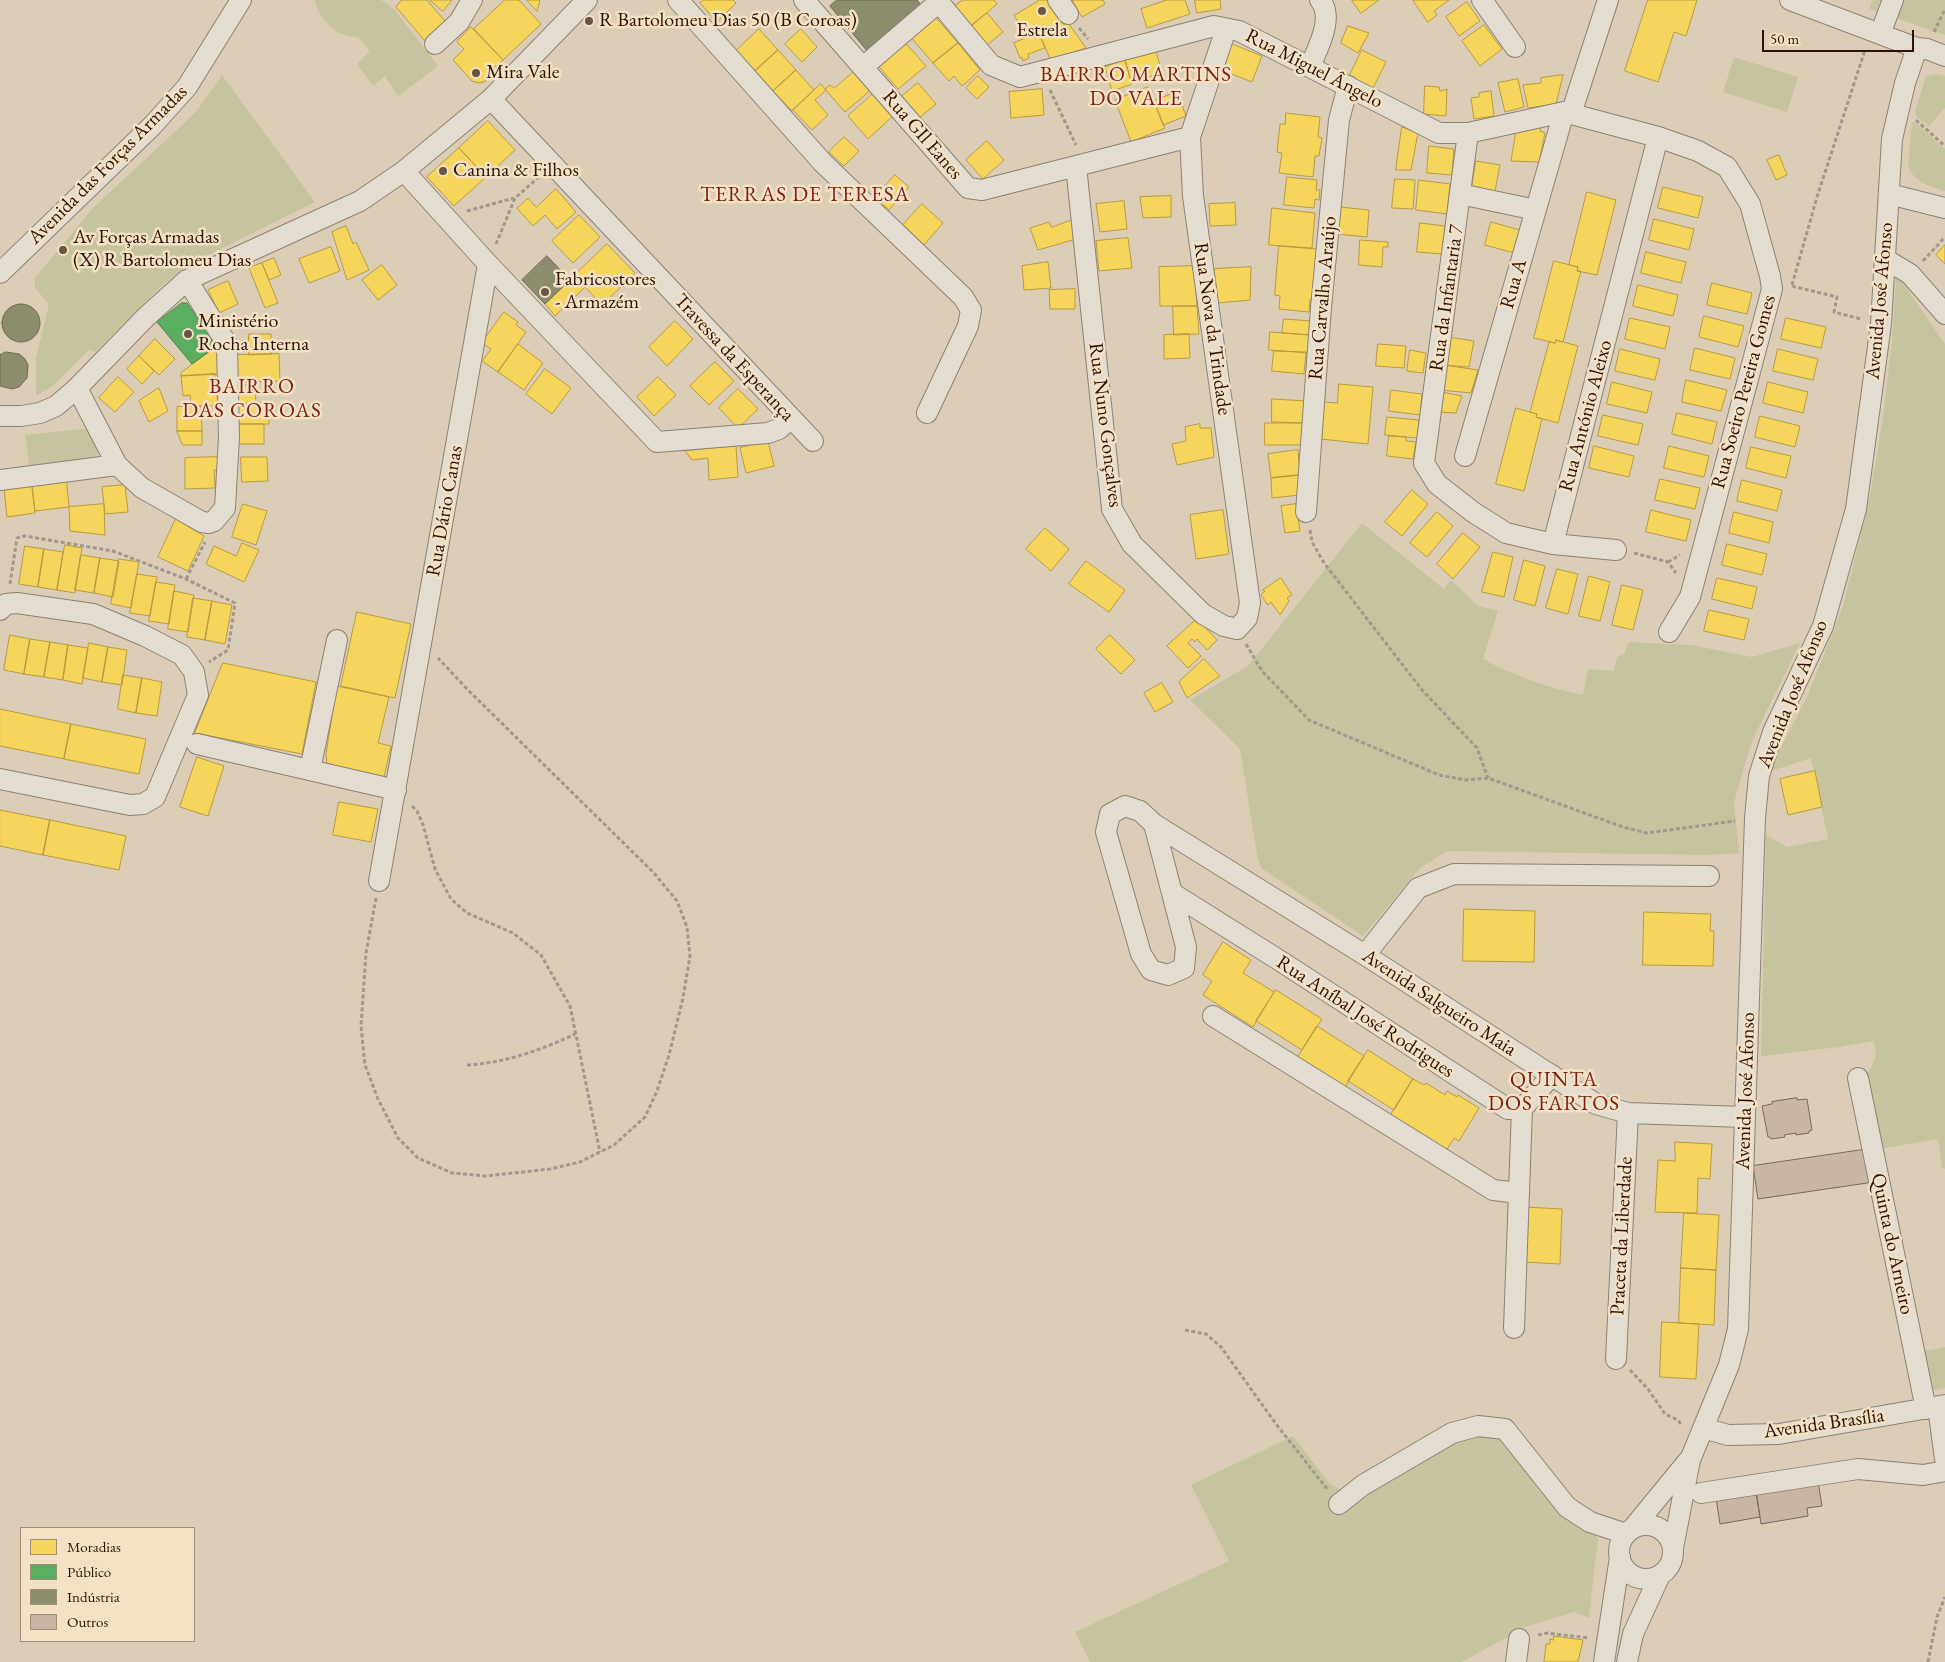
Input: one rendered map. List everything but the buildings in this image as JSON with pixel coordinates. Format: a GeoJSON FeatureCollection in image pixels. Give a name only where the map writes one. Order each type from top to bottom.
{"type":"FeatureCollection","features":[{"type":"Feature","properties":{"kind":"street","name":"Avenida das Forças Armadas"},"geometry":{"type":"LineString","coordinates":[[0,273],[152,126],[187,87],[241,0]]}},
{"type":"Feature","properties":{"kind":"street"},"geometry":{"type":"LineString","coordinates":[[435,44],[459,22],[472,0]]}},
{"type":"Feature","properties":{"kind":"street"},"geometry":{"type":"LineString","coordinates":[[0,416],[20,416],[56,406],[77,388],[146,317],[187,280],[360,201],[404,171],[491,100],[587,0]]}},
{"type":"Feature","properties":{"kind":"street"},"geometry":{"type":"LineString","coordinates":[[678,0],[822,163],[962,297],[971,310],[968,326],[927,413]]}},
{"type":"Feature","properties":{"kind":"street","name":"Rua GIl Eanes"},"geometry":{"type":"LineString","coordinates":[[804,0],[968,188],[982,190],[1190,137]]}},
{"type":"Feature","properties":{"kind":"street"},"geometry":{"type":"LineString","coordinates":[[1310,67],[1326,23],[1324,4],[1320,0]]}},
{"type":"Feature","properties":{"kind":"street"},"geometry":{"type":"LineString","coordinates":[[1482,0],[1515,47]]}},
{"type":"Feature","properties":{"kind":"street"},"geometry":{"type":"LineString","coordinates":[[1568,113],[1608,0]]}},
{"type":"Feature","properties":{"kind":"street"},"geometry":{"type":"LineString","coordinates":[[1790,0],[1917,48],[1927,49],[1945,56]]}},
{"type":"Feature","properties":{"kind":"street"},"geometry":{"type":"LineString","coordinates":[[1876,32],[1893,0]]}},
{"type":"Feature","properties":{"kind":"street"},"geometry":{"type":"LineString","coordinates":[[863,67],[938,1]]}},
{"type":"Feature","properties":{"kind":"street","name":"Rua Miguel Ângelo"},"geometry":{"type":"LineString","coordinates":[[938,1],[990,65],[1020,77],[1214,26],[1239,31],[1439,133],[1468,133],[1568,113]]}},
{"type":"Feature","properties":{"kind":"street","name":"Rua Nova da Trindade"},"geometry":{"type":"LineString","coordinates":[[1226,29],[1190,137],[1193,196],[1250,603],[1247,618],[1237,629]]}},
{"type":"Feature","properties":{"kind":"street","name":"Avenida José Afonso"},"geometry":{"type":"LineString","coordinates":[[1673,1548],[1690,1460],[1729,1365],[1738,1329],[1755,818],[1759,776],[1773,732],[1823,626],[1856,509],[1881,324],[1892,139],[1905,83],[1917,48]]}},
{"type":"Feature","properties":{"kind":"street","name":"Rua Carvalho Araújo"},"geometry":{"type":"LineString","coordinates":[[1306,512],[1321,308],[1339,120],[1348,86]]}},
{"type":"Feature","properties":{"kind":"street","name":"Travessa da Esperança"},"geometry":{"type":"LineString","coordinates":[[491,100],[813,441]]}},
{"type":"Feature","properties":{"kind":"street","name":"Rua Soeiro Pereira Gomes"},"geometry":{"type":"LineString","coordinates":[[1568,113],[1658,137],[1698,151],[1727,166],[1750,204],[1770,276],[1772,289],[1690,597],[1669,632]]}},
{"type":"Feature","properties":{"kind":"street","name":"Rua A"},"geometry":{"type":"LineString","coordinates":[[1465,456],[1536,210],[1568,113]]}},
{"type":"Feature","properties":{"kind":"street","name":"Rua da Infantaria 7"},"geometry":{"type":"LineString","coordinates":[[1468,133],[1424,464],[1438,484],[1473,512],[1506,533],[1553,544]]}},
{"type":"Feature","properties":{"kind":"street","name":"Rua António Aleixo"},"geometry":{"type":"LineString","coordinates":[[1553,544],[1658,137]]}},
{"type":"Feature","properties":{"kind":"street","name":"Rua Nuno Gonçalves"},"geometry":{"type":"LineString","coordinates":[[1080,164],[1112,509],[1132,544],[1203,614],[1224,626],[1237,629]]}},
{"type":"Feature","properties":{"kind":"street"},"geometry":{"type":"LineString","coordinates":[[404,171],[488,264],[657,442],[768,434],[779,429],[791,418]]}},
{"type":"Feature","properties":{"kind":"street"},"geometry":{"type":"LineString","coordinates":[[1460,194],[1536,210]]}},
{"type":"Feature","properties":{"kind":"street"},"geometry":{"type":"LineString","coordinates":[[1889,194],[1945,208]]}},
{"type":"Feature","properties":{"kind":"street"},"geometry":{"type":"LineString","coordinates":[[1885,259],[1910,274],[1945,314]]}},
{"type":"Feature","properties":{"kind":"street","name":"Rua Dário Canas"},"geometry":{"type":"LineString","coordinates":[[379,880],[488,264]]}},
{"type":"Feature","properties":{"kind":"street"},"geometry":{"type":"LineString","coordinates":[[77,388],[117,465],[142,488],[202,522],[214,522],[225,508],[229,437],[227,344],[187,280]]}},
{"type":"Feature","properties":{"kind":"street"},"geometry":{"type":"LineString","coordinates":[[0,480],[117,465]]}},
{"type":"Feature","properties":{"kind":"street"},"geometry":{"type":"LineString","coordinates":[[1553,544],[1616,550]]}},
{"type":"Feature","properties":{"kind":"street"},"geometry":{"type":"LineString","coordinates":[[0,779],[130,805],[143,804],[155,797],[198,695],[194,672],[182,656],[145,636],[93,614],[17,603],[3,607]]}},
{"type":"Feature","properties":{"kind":"street"},"geometry":{"type":"LineString","coordinates":[[310,770],[337,640]]}},
{"type":"Feature","properties":{"kind":"street"},"geometry":{"type":"LineString","coordinates":[[197,744],[396,790]]}},
{"type":"Feature","properties":{"kind":"street","name":"Avenida Salgueiro Maia"},"geometry":{"type":"LineString","coordinates":[[1154,824],[1186,947],[1184,968],[1168,976],[1151,970],[1141,954],[1106,832],[1110,814],[1125,806],[1140,811],[1154,824],[1365,955],[1596,1104],[1628,1113],[1744,1117]]}},
{"type":"Feature","properties":{"kind":"street"},"geometry":{"type":"LineString","coordinates":[[1365,955],[1418,888],[1454,874],[1709,876]]}},
{"type":"Feature","properties":{"kind":"street","name":"Rua Aníbal José Rodrigues"},"geometry":{"type":"LineString","coordinates":[[1172,893],[1508,1109],[1522,1109]]}},
{"type":"Feature","properties":{"kind":"street"},"geometry":{"type":"LineString","coordinates":[[1213,1016],[1493,1190],[1519,1193]]}},
{"type":"Feature","properties":{"kind":"street"},"geometry":{"type":"LineString","coordinates":[[1514,1328],[1522,1109],[1552,1075]]}},
{"type":"Feature","properties":{"kind":"street","name":"Quinta do Arneiro"},"geometry":{"type":"LineString","coordinates":[[1858,1078],[1936,1407],[1945,1459]]}},
{"type":"Feature","properties":{"kind":"street","name":"Praceta da Liberdade"},"geometry":{"type":"LineString","coordinates":[[1616,1358],[1628,1113]]}},
{"type":"Feature","properties":{"kind":"street","name":"Avenida Brasília"},"geometry":{"type":"LineString","coordinates":[[1703,1428],[1728,1435],[1779,1434],[1936,1407]]}},
{"type":"Feature","properties":{"kind":"street"},"geometry":{"type":"LineString","coordinates":[[1340,1504],[1363,1485],[1452,1433],[1478,1426],[1506,1429],[1567,1507],[1590,1522],[1630,1531]]}},
{"type":"Feature","properties":{"kind":"street","name":"Avenida José Afonso"},"geometry":{"type":"LineString","coordinates":[[1630,1531],[1690,1460]]}},
{"type":"Feature","properties":{"kind":"street"},"geometry":{"type":"LineString","coordinates":[[1701,1493],[1858,1469],[1923,1475],[1945,1470]]}},
{"type":"Feature","properties":{"kind":"street"},"geometry":{"type":"LineString","coordinates":[[1604,1662],[1620,1548],[1630,1531],[1641,1525],[1658,1527],[1665,1532],[1673,1548],[1670,1564],[1660,1575],[1633,1634],[1628,1662]]}},
{"type":"Feature","properties":{"kind":"street"},"geometry":{"type":"LineString","coordinates":[[1620,1557],[1623,1565],[1636,1576],[1644,1579],[1660,1575]]}},
{"type":"Feature","properties":{"kind":"street"},"geometry":{"type":"LineString","coordinates":[[1516,1662],[1519,1639]]}},
{"type":"Feature","properties":{"kind":"path"},"geometry":{"type":"LineString","coordinates":[[1063,7],[1101,55]]}},
{"type":"Feature","properties":{"kind":"path"},"geometry":{"type":"LineString","coordinates":[[1792,286],[1817,197],[1876,32]]}},
{"type":"Feature","properties":{"kind":"path"},"geometry":{"type":"LineString","coordinates":[[1041,72],[1080,164]]}},
{"type":"Feature","properties":{"kind":"path"},"geometry":{"type":"LineString","coordinates":[[1898,111],[1911,115],[1945,146]]}},
{"type":"Feature","properties":{"kind":"path"},"geometry":{"type":"LineString","coordinates":[[442,214],[465,211],[515,198],[553,165]]}},
{"type":"Feature","properties":{"kind":"path"},"geometry":{"type":"LineString","coordinates":[[488,264],[515,198]]}},
{"type":"Feature","properties":{"kind":"path"},"geometry":{"type":"LineString","coordinates":[[1910,274],[1945,238]]}},
{"type":"Feature","properties":{"kind":"path"},"geometry":{"type":"LineString","coordinates":[[1772,289],[1792,286],[1837,297],[1834,312],[1881,324]]}},
{"type":"Feature","properties":{"kind":"path"},"geometry":{"type":"LineString","coordinates":[[1306,512],[1312,542],[1324,563],[1422,690],[1477,748],[1488,778]]}},
{"type":"Feature","properties":{"kind":"path"},"geometry":{"type":"LineString","coordinates":[[186,579],[210,533],[209,523]]}},
{"type":"Feature","properties":{"kind":"path"},"geometry":{"type":"LineString","coordinates":[[3,607],[17,538],[25,536],[113,550],[186,579],[235,603],[228,650],[194,672]]}},
{"type":"Feature","properties":{"kind":"path"},"geometry":{"type":"LineString","coordinates":[[1616,550],[1668,562],[1690,597]]}},
{"type":"Feature","properties":{"kind":"path"},"geometry":{"type":"LineString","coordinates":[[1237,629],[1262,671],[1310,720],[1439,775],[1466,780],[1488,778],[1623,827],[1647,833],[1755,818]]}},
{"type":"Feature","properties":{"kind":"path"},"geometry":{"type":"LineString","coordinates":[[379,880],[366,953],[361,1026],[365,1065],[378,1099],[398,1138],[418,1158],[452,1173],[486,1176],[550,1169],[580,1162],[614,1145],[646,1117],[657,1091],[683,998],[690,956],[688,928],[677,901],[653,872],[467,689],[422,639]]}},
{"type":"Feature","properties":{"kind":"path"},"geometry":{"type":"LineString","coordinates":[[396,790],[417,811],[423,824],[435,869],[451,899],[474,916],[513,933],[541,955],[570,1006],[600,1152]]}},
{"type":"Feature","properties":{"kind":"path"},"geometry":{"type":"LineString","coordinates":[[467,1065],[483,1064],[521,1055],[553,1045],[575,1034]]}},
{"type":"Feature","properties":{"kind":"path"},"geometry":{"type":"LineString","coordinates":[[1185,1330],[1206,1334],[1221,1347],[1276,1424],[1340,1504]]}},
{"type":"Feature","properties":{"kind":"path"},"geometry":{"type":"LineString","coordinates":[[1616,1358],[1638,1378],[1665,1414],[1682,1424],[1690,1460]]}},
{"type":"Feature","properties":{"kind":"path"},"geometry":{"type":"LineString","coordinates":[[1928,1662],[1937,1617],[1945,1597]]}},
{"type":"Feature","properties":{"kind":"path"},"geometry":{"type":"LineString","coordinates":[[1519,1639],[1547,1633],[1607,1641]]}},
{"type":"Feature","properties":{"kind":"green space"},"geometry":{"type":"Polygon","coordinates":[[[315,0],[381,0],[394,9],[438,66],[398,96],[385,76],[373,86],[357,64],[370,51],[358,37],[337,32],[328,24],[318,10],[315,0]]]}},
{"type":"Feature","properties":{"kind":"green space"},"geometry":{"type":"Polygon","coordinates":[[[1872,0],[1945,0],[1945,35],[1870,9],[1872,0]]]}},
{"type":"Feature","properties":{"kind":"green space"},"geometry":{"type":"Polygon","coordinates":[[[1734,57],[1798,77],[1787,112],[1723,92],[1734,57]]]}},
{"type":"Feature","properties":{"kind":"green space"},"geometry":{"type":"Polygon","coordinates":[[[1936,74],[1945,76],[1945,108],[1929,126],[1916,116],[1915,112],[1926,76],[1936,74]]]}},
{"type":"Feature","properties":{"kind":"green space"},"geometry":{"type":"Polygon","coordinates":[[[222,75],[315,202],[188,265],[157,290],[95,352],[90,349],[54,385],[36,396],[36,358],[49,304],[35,288],[35,278],[93,208],[196,112],[222,75]]]}},
{"type":"Feature","properties":{"kind":"green space"},"geometry":{"type":"Polygon","coordinates":[[[1912,122],[1915,122],[1945,149],[1945,191],[1919,180],[1908,166],[1912,122]]]}},
{"type":"Feature","properties":{"kind":"green space"},"geometry":{"type":"Polygon","coordinates":[[[1896,278],[1903,283],[1945,344],[1945,1169],[1942,1167],[1938,1139],[1879,1149],[1866,1076],[1876,1055],[1873,1041],[1840,1047],[1761,1056],[1766,835],[1787,847],[1828,839],[1811,758],[1768,772],[1808,695],[1843,606],[1870,496],[1883,418],[1892,341],[1896,278]]]}},
{"type":"Feature","properties":{"kind":"green space"},"geometry":{"type":"Polygon","coordinates":[[[82,429],[89,430],[99,451],[96,457],[30,468],[25,435],[82,429]]]}},
{"type":"Feature","properties":{"kind":"green space"},"geometry":{"type":"Polygon","coordinates":[[[1362,523],[1444,589],[1451,580],[1478,606],[1498,611],[1483,659],[1519,676],[1557,689],[1583,695],[1588,669],[1614,671],[1617,657],[1624,654],[1629,642],[1691,645],[1752,657],[1800,643],[1752,741],[1742,774],[1734,803],[1739,853],[1711,855],[1447,851],[1420,868],[1363,936],[1261,868],[1257,855],[1240,749],[1190,700],[1248,666],[1362,523]]]}},
{"type":"Feature","properties":{"kind":"green space"},"geometry":{"type":"Polygon","coordinates":[[[1945,1347],[1945,1388],[1927,1392],[1918,1352],[1945,1347]]]}},
{"type":"Feature","properties":{"kind":"green space"},"geometry":{"type":"Polygon","coordinates":[[[1462,1433],[1504,1439],[1564,1511],[1598,1538],[1589,1618],[1574,1612],[1525,1627],[1462,1662],[1090,1662],[1075,1632],[1229,1561],[1191,1485],[1293,1436],[1329,1483],[1359,1500],[1462,1433]]]}},
{"type":"Feature","properties":{"kind":"place","name":"Estrela"},"geometry":{"type":"Point","coordinates":[1042,11]}},
{"type":"Feature","properties":{"kind":"place","name":"R Bartolomeu Dias 50 (B Coroas)"},"geometry":{"type":"Point","coordinates":[589,21]}},
{"type":"Feature","properties":{"kind":"place","name":"Mira Vale"},"geometry":{"type":"Point","coordinates":[476,73]}},
{"type":"Feature","properties":{"kind":"place","name":"Canina & Filhos"},"geometry":{"type":"Point","coordinates":[443,171]}},
{"type":"Feature","properties":{"kind":"place","name":"Av Forças Armadas (X) R Bartolomeu Dias"},"geometry":{"type":"Point","coordinates":[63,250]}},
{"type":"Feature","properties":{"kind":"place","name":"Fabricostores - Armazém"},"geometry":{"type":"Point","coordinates":[545,292]}},
{"type":"Feature","properties":{"kind":"place","name":"Ministério Rocha Interna"},"geometry":{"type":"Point","coordinates":[188,334]}},
{"type":"Feature","properties":{"kind":"district","name":"BAIRRO MARTINS DO VALE"},"geometry":{"type":"Point","coordinates":[1136,87]}},
{"type":"Feature","properties":{"kind":"district","name":"TERRAS DE TERESA"},"geometry":{"type":"Point","coordinates":[805,195]}},
{"type":"Feature","properties":{"kind":"district","name":"BAIRRO DAS COROAS"},"geometry":{"type":"Point","coordinates":[252,399]}},
{"type":"Feature","properties":{"kind":"district","name":"QUINTA DOS FARTOS"},"geometry":{"type":"Point","coordinates":[1554,1092]}}]}
